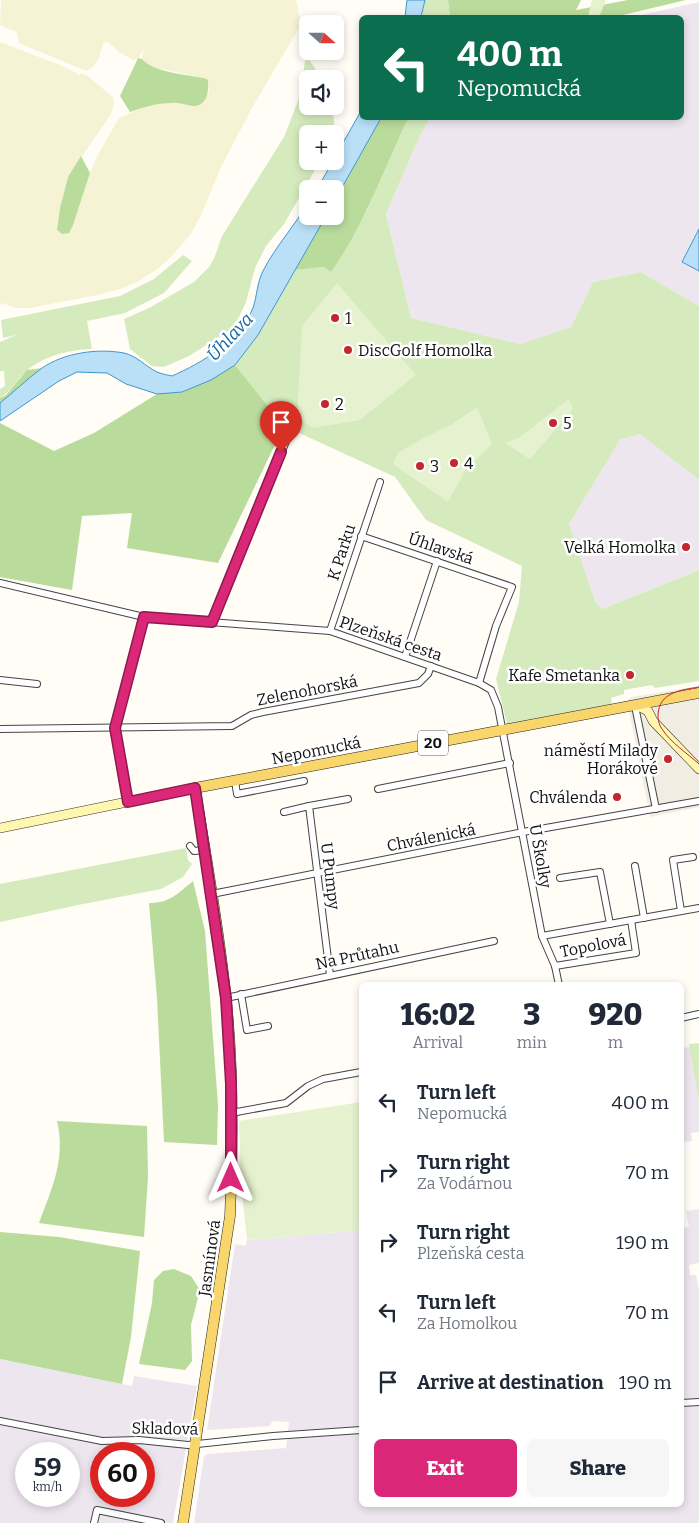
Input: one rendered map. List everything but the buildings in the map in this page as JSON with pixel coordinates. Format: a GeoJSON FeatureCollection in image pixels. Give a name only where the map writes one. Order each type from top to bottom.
{"type":"FeatureCollection","features":[{"type":"Feature","properties":{"kind":"main road","name":"20"},"geometry":{"type":"LineString","coordinates":[[636,706],[699,693]]}},
{"type":"Feature","properties":{"kind":"main road","name":"Nepomucká"},"geometry":{"type":"LineString","coordinates":[[195,788],[636,706]]}},
{"type":"Feature","properties":{"kind":"main road","name":"Jasmínová"},"geometry":{"type":"LineString","coordinates":[[183,1523],[230,1216],[230,1041],[212,894],[195,788]]}},
{"type":"Feature","properties":{"kind":"street"},"geometry":{"type":"LineString","coordinates":[[212,622],[289,434]]}},
{"type":"Feature","properties":{"kind":"street","name":"K Parku"},"geometry":{"type":"LineString","coordinates":[[330,631],[380,482]]}},
{"type":"Feature","properties":{"kind":"street","name":"Úhlavská"},"geometry":{"type":"LineString","coordinates":[[361,536],[512,587],[496,626],[479,683]]}},
{"type":"Feature","properties":{"kind":"street"},"geometry":{"type":"LineString","coordinates":[[405,657],[437,561]]}},
{"type":"Feature","properties":{"kind":"street","name":"Plzeňská cesta"},"geometry":{"type":"LineString","coordinates":[[0,583],[144,617],[330,631],[479,683],[491,690],[498,707],[503,730]]}},
{"type":"Feature","properties":{"kind":"street"},"geometry":{"type":"LineString","coordinates":[[128,802],[115,728],[144,617]]}},
{"type":"Feature","properties":{"kind":"street","name":"Zelenohorská"},"geometry":{"type":"LineString","coordinates":[[0,729],[232,726],[251,715],[263,712],[419,682],[424,680],[431,666]]}},
{"type":"Feature","properties":{"kind":"street"},"geometry":{"type":"LineString","coordinates":[[0,680],[37,684]]}},
{"type":"Feature","properties":{"kind":"street"},"geometry":{"type":"LineString","coordinates":[[651,717],[651,710],[656,701]]}},
{"type":"Feature","properties":{"kind":"street"},"geometry":{"type":"LineString","coordinates":[[636,706],[646,710],[653,722],[699,769]]}},
{"type":"Feature","properties":{"kind":"street"},"geometry":{"type":"LineString","coordinates":[[636,706],[656,809],[699,801]]}},
{"type":"Feature","properties":{"kind":"street","name":"U Školky"},"geometry":{"type":"LineString","coordinates":[[503,730],[542,936],[555,966],[558,982]]}},
{"type":"Feature","properties":{"kind":"street"},"geometry":{"type":"LineString","coordinates":[[684,753],[699,760]]}},
{"type":"Feature","properties":{"kind":"street"},"geometry":{"type":"LineString","coordinates":[[378,789],[510,763]]}},
{"type":"Feature","properties":{"kind":"street"},"geometry":{"type":"LineString","coordinates":[[234,781],[238,794],[304,781]]}},
{"type":"Feature","properties":{"kind":"street","name":"Nepomucká"},"geometry":{"type":"LineString","coordinates":[[0,828],[195,788]]}},
{"type":"Feature","properties":{"kind":"street"},"geometry":{"type":"LineString","coordinates":[[284,812],[348,799]]}},
{"type":"Feature","properties":{"kind":"street","name":"U Pumpy"},"geometry":{"type":"LineString","coordinates":[[309,806],[330,975]]}},
{"type":"Feature","properties":{"kind":"street","name":"Chválenická"},"geometry":{"type":"LineString","coordinates":[[212,894],[523,832],[656,809]]}},
{"type":"Feature","properties":{"kind":"street"},"geometry":{"type":"LineString","coordinates":[[190,846],[194,850],[205,850]]}},
{"type":"Feature","properties":{"kind":"street"},"geometry":{"type":"LineString","coordinates":[[681,911],[673,860],[694,857]]}},
{"type":"Feature","properties":{"kind":"street","name":"Topolová"},"geometry":{"type":"LineString","coordinates":[[635,866],[644,918]]}},
{"type":"Feature","properties":{"kind":"street","name":"Topolová"},"geometry":{"type":"LineString","coordinates":[[560,878],[600,872],[610,924]]}},
{"type":"Feature","properties":{"kind":"street","name":"Topolová"},"geometry":{"type":"LineString","coordinates":[[542,936],[699,908]]}},
{"type":"Feature","properties":{"kind":"street","name":"Topolová"},"geometry":{"type":"LineString","coordinates":[[555,966],[636,952],[631,920]]}},
{"type":"Feature","properties":{"kind":"street","name":"Na Průtahu"},"geometry":{"type":"LineString","coordinates":[[226,998],[494,941]]}},
{"type":"Feature","properties":{"kind":"street"},"geometry":{"type":"LineString","coordinates":[[241,994],[247,1030],[268,1026]]}},
{"type":"Feature","properties":{"kind":"street"},"geometry":{"type":"LineString","coordinates":[[684,1017],[699,1014]]}},
{"type":"Feature","properties":{"kind":"street"},"geometry":{"type":"LineString","coordinates":[[231,1113],[286,1103],[308,1086],[323,1079],[359,1072]]}},
{"type":"Feature","properties":{"kind":"street"},"geometry":{"type":"LineString","coordinates":[[684,1403],[699,1402]]}},
{"type":"Feature","properties":{"kind":"street","name":"Skladová"},"geometry":{"type":"LineString","coordinates":[[0,1421],[102,1441],[139,1440],[188,1445],[359,1430]]}},
{"type":"Feature","properties":{"kind":"street"},"geometry":{"type":"LineString","coordinates":[[94,1523],[97,1510],[161,1523]]}},
{"type":"Feature","properties":{"kind":"shaded area"},"geometry":{"type":"Polygon","coordinates":[[[1,0],[296,0],[299,16],[299,28],[252,108],[222,165],[191,234],[170,258],[156,270],[123,288],[30,308],[16,308],[2,303],[0,305],[0,42],[60,65],[79,76],[81,73],[86,75],[113,97],[114,103],[111,114],[68,177],[60,208],[57,230],[62,234],[73,225],[90,173],[119,118],[144,107],[159,104],[175,102],[194,106],[209,92],[208,81],[204,78],[156,68],[146,63],[142,59],[144,49],[138,59],[133,60],[119,52],[107,41],[103,44],[99,58],[93,67],[86,71],[19,43],[16,32],[0,25],[1,0]]]}},
{"type":"Feature","properties":{"kind":"shaded area"},"geometry":{"type":"Polygon","coordinates":[[[699,2],[699,306],[641,272],[593,282],[571,327],[520,344],[411,318],[386,214],[418,140],[429,120],[684,120],[684,15],[642,15],[699,2]]]}},
{"type":"Feature","properties":{"kind":"shaded area"},"geometry":{"type":"Polygon","coordinates":[[[640,434],[699,480],[699,570],[602,609],[595,601],[569,524],[620,440],[640,434]]]}},
{"type":"Feature","properties":{"kind":"shaded area","name":"náměstí Milady Horákové"},"geometry":{"type":"Polygon","coordinates":[[[699,686],[699,807],[650,817],[627,700],[632,697],[699,686]]]}},
{"type":"Feature","properties":{"kind":"shaded area"},"geometry":{"type":"Polygon","coordinates":[[[690,1047],[699,1102],[699,1132],[691,1133],[692,1141],[684,1142],[684,1048],[690,1047]]]}},
{"type":"Feature","properties":{"kind":"shaded area"},"geometry":{"type":"Polygon","coordinates":[[[699,1209],[699,1263],[689,1265],[690,1275],[696,1275],[699,1291],[699,1523],[194,1523],[204,1456],[208,1454],[286,1448],[289,1422],[272,1421],[270,1426],[207,1430],[235,1244],[246,1246],[247,1240],[359,1230],[359,1507],[684,1507],[684,1228],[689,1227],[686,1211],[699,1209]]]}},
{"type":"Feature","properties":{"kind":"shaded area"},"geometry":{"type":"Polygon","coordinates":[[[0,1359],[132,1386],[134,1376],[197,1386],[173,1523],[0,1523],[0,1359]]]}},
{"type":"Feature","properties":{"kind":"green space"},"geometry":{"type":"Polygon","coordinates":[[[425,0],[448,0],[450,15],[422,15],[425,0]]]}},
{"type":"Feature","properties":{"kind":"green space"},"geometry":{"type":"Polygon","coordinates":[[[448,0],[581,0],[576,10],[628,0],[686,0],[623,15],[450,15],[448,0]]]}},
{"type":"Feature","properties":{"kind":"green space"},"geometry":{"type":"Polygon","coordinates":[[[592,0],[606,0],[600,15],[588,15],[592,0]]]}},
{"type":"Feature","properties":{"kind":"green space"},"geometry":{"type":"Polygon","coordinates":[[[138,58],[162,70],[208,80],[206,98],[197,106],[177,103],[161,104],[130,112],[120,96],[138,58]]]}},
{"type":"Feature","properties":{"kind":"green space"},"geometry":{"type":"Polygon","coordinates":[[[309,60],[316,70],[304,70],[305,61],[309,60]]]}},
{"type":"Feature","properties":{"kind":"green space"},"geometry":{"type":"Polygon","coordinates":[[[299,99],[299,115],[332,115],[334,118],[334,125],[299,125],[299,170],[315,170],[309,180],[299,180],[299,198],[284,224],[266,246],[255,268],[246,302],[230,330],[189,356],[164,367],[152,366],[130,349],[124,319],[149,308],[194,282],[210,266],[222,236],[284,137],[299,99]]]}},
{"type":"Feature","properties":{"kind":"green space"},"geometry":{"type":"Polygon","coordinates":[[[380,120],[407,120],[354,235],[331,272],[324,267],[295,270],[321,225],[344,225],[344,184],[380,120]]]}},
{"type":"Feature","properties":{"kind":"green space"},"geometry":{"type":"Polygon","coordinates":[[[407,120],[429,120],[418,140],[386,214],[411,318],[520,344],[571,327],[593,282],[641,272],[699,306],[699,480],[640,434],[620,440],[569,524],[595,601],[602,609],[699,570],[699,681],[655,688],[652,685],[624,690],[624,694],[611,698],[612,704],[507,724],[496,679],[519,602],[522,566],[426,520],[395,477],[284,426],[235,365],[258,335],[295,270],[324,267],[331,271],[367,210],[407,120]]]}},
{"type":"Feature","properties":{"kind":"green space"},"geometry":{"type":"Polygon","coordinates":[[[81,156],[90,173],[73,225],[69,233],[62,234],[57,230],[60,208],[68,177],[81,156]]]}},
{"type":"Feature","properties":{"kind":"green space"},"geometry":{"type":"Polygon","coordinates":[[[183,255],[192,261],[164,293],[125,313],[87,321],[92,349],[65,352],[32,366],[0,398],[0,389],[5,386],[4,371],[0,371],[0,342],[16,335],[3,338],[1,320],[120,296],[154,279],[183,255]]]}},
{"type":"Feature","properties":{"kind":"green space","name":"DiscGolf Homolka"},"geometry":{"type":"Polygon","coordinates":[[[337,283],[416,375],[360,420],[313,428],[297,417],[302,326],[337,283]]]}},
{"type":"Feature","properties":{"kind":"green space"},"geometry":{"type":"Polygon","coordinates":[[[235,365],[284,426],[218,563],[127,548],[132,513],[82,516],[72,590],[0,577],[0,423],[54,451],[94,433],[157,394],[183,392],[211,380],[235,365]]]}},
{"type":"Feature","properties":{"kind":"green space"},"geometry":{"type":"Polygon","coordinates":[[[42,368],[0,403],[0,398],[6,395],[27,370],[42,368]]]}},
{"type":"Feature","properties":{"kind":"green space"},"geometry":{"type":"Polygon","coordinates":[[[569,399],[573,409],[530,459],[505,443],[520,437],[569,399]]]}},
{"type":"Feature","properties":{"kind":"green space","name":"DiscGolf Homolka"},"geometry":{"type":"Polygon","coordinates":[[[477,407],[492,444],[465,471],[448,502],[393,464],[398,453],[423,438],[451,425],[477,407]]]}},
{"type":"Feature","properties":{"kind":"green space"},"geometry":{"type":"Polygon","coordinates":[[[186,848],[188,860],[192,864],[183,877],[161,889],[0,922],[0,884],[186,848]]]}},
{"type":"Feature","properties":{"kind":"green space"},"geometry":{"type":"Polygon","coordinates":[[[193,881],[205,931],[218,1105],[217,1145],[164,1142],[157,998],[149,903],[156,903],[178,894],[193,881]]]}},
{"type":"Feature","properties":{"kind":"green space"},"geometry":{"type":"Polygon","coordinates":[[[699,1043],[699,1102],[689,1044],[699,1043]]]}},
{"type":"Feature","properties":{"kind":"green space"},"geometry":{"type":"Polygon","coordinates":[[[359,1102],[359,1230],[247,1240],[241,1185],[239,1121],[359,1102]]]}},
{"type":"Feature","properties":{"kind":"green space"},"geometry":{"type":"Polygon","coordinates":[[[57,1121],[147,1126],[148,1177],[144,1237],[39,1223],[53,1185],[59,1161],[60,1148],[57,1121]]]}},
{"type":"Feature","properties":{"kind":"green space"},"geometry":{"type":"Polygon","coordinates":[[[0,1232],[59,1237],[140,1251],[131,1337],[122,1384],[0,1359],[0,1232]]]}},
{"type":"Feature","properties":{"kind":"green space"},"geometry":{"type":"Polygon","coordinates":[[[174,1269],[191,1276],[200,1290],[191,1325],[192,1361],[185,1370],[139,1364],[152,1303],[154,1280],[163,1271],[174,1269]]]}},
{"type":"Feature","properties":{"kind":"water"},"geometry":{"type":"Polygon","coordinates":[[[407,0],[425,0],[421,15],[405,15],[407,0]]]}},
{"type":"Feature","properties":{"kind":"water"},"geometry":{"type":"Polygon","coordinates":[[[359,115],[359,120],[380,120],[344,184],[344,180],[322,180],[328,170],[344,170],[344,141],[359,115]]]}},
{"type":"Feature","properties":{"kind":"water"},"geometry":{"type":"Polygon","coordinates":[[[299,216],[299,225],[321,225],[258,335],[235,365],[211,380],[182,392],[157,394],[126,384],[107,373],[77,372],[59,381],[0,421],[0,403],[42,368],[70,355],[103,351],[124,353],[133,356],[157,372],[172,376],[219,349],[230,340],[247,320],[253,308],[259,280],[263,271],[299,216]]]}},
{"type":"Feature","properties":{"kind":"water"},"geometry":{"type":"Polygon","coordinates":[[[699,229],[699,271],[682,262],[699,229]]]}},
{"type":"Feature","properties":{"kind":"tram line"},"geometry":{"type":"LineString","coordinates":[[699,687],[678,691],[667,697],[662,701],[658,715],[659,724],[666,734],[699,764]]}},
{"type":"Feature","properties":{"kind":"place","name":"1"},"geometry":{"type":"Point","coordinates":[335,318]}},
{"type":"Feature","properties":{"kind":"place","name":"DiscGolf Homolka"},"geometry":{"type":"Point","coordinates":[348,350]}},
{"type":"Feature","properties":{"kind":"place","name":"2"},"geometry":{"type":"Point","coordinates":[325,404]}},
{"type":"Feature","properties":{"kind":"place","name":"5"},"geometry":{"type":"Point","coordinates":[553,423]}},
{"type":"Feature","properties":{"kind":"place","name":"4"},"geometry":{"type":"Point","coordinates":[454,463]}},
{"type":"Feature","properties":{"kind":"place","name":"3"},"geometry":{"type":"Point","coordinates":[420,466]}},
{"type":"Feature","properties":{"kind":"place","name":"Velká Homolka"},"geometry":{"type":"Point","coordinates":[686,547]}},
{"type":"Feature","properties":{"kind":"place","name":"Kafe Smetanka"},"geometry":{"type":"Point","coordinates":[630,675]}},
{"type":"Feature","properties":{"kind":"place","name":"náměstí Milady Horákové"},"geometry":{"type":"Point","coordinates":[668,759]}},
{"type":"Feature","properties":{"kind":"place","name":"Chválenda"},"geometry":{"type":"Point","coordinates":[617,797]}},
{"type":"Feature","properties":{"kind":"route"},"geometry":{"type":"LineString","coordinates":[[231,1178],[230,1041],[212,894],[195,788],[128,802],[115,728],[144,617],[212,622],[281,452]]}},
{"type":"Feature","properties":{"kind":"water label","name":"Úhlava"},"geometry":{"type":"Point","coordinates":[230,337]}}]}
